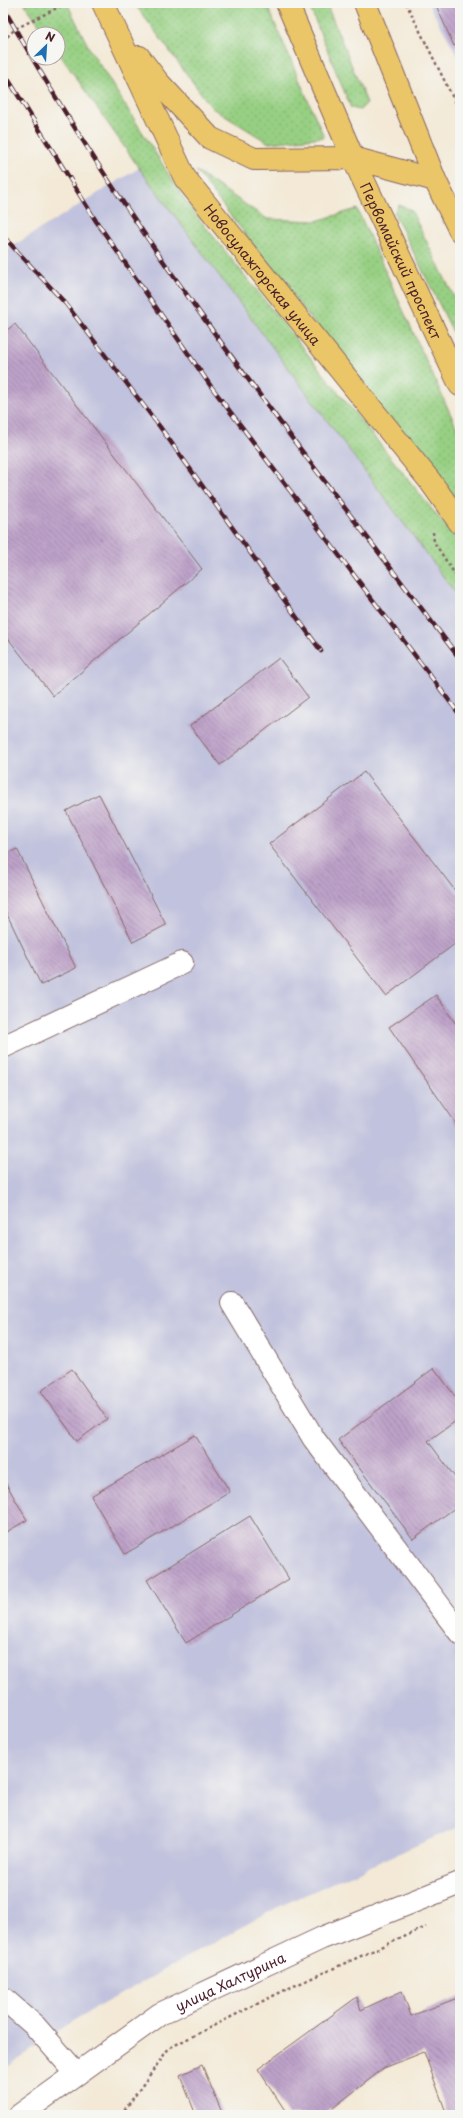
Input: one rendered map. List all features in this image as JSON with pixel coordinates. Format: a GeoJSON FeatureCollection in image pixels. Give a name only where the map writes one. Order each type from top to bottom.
{"type":"FeatureCollection","features":[{"type":"Feature","properties":{"kind":"main road","name":"Первомайский проспект"},"geometry":{"type":"LineString","coordinates":[[287,3],[353,158],[460,385]]}},
{"type":"Feature","properties":{"kind":"main road"},"geometry":{"type":"LineString","coordinates":[[365,3],[434,180],[460,231]]}},
{"type":"Feature","properties":{"kind":"main road"},"geometry":{"type":"LineString","coordinates":[[107,11],[158,82],[210,138],[254,159],[353,158]]}},
{"type":"Feature","properties":{"kind":"main road","name":"Новосулажгорская улица"},"geometry":{"type":"LineString","coordinates":[[107,11],[185,178],[430,482],[460,523]]}},
{"type":"Feature","properties":{"kind":"main road","name":"Первомайский проспект"},"geometry":{"type":"LineString","coordinates":[[353,158],[434,180]]}},
{"type":"Feature","properties":{"kind":"lane"},"geometry":{"type":"LineString","coordinates":[[3,1047],[182,962]]}},
{"type":"Feature","properties":{"kind":"lane"},"geometry":{"type":"LineString","coordinates":[[232,1303],[314,1439],[460,1633]]}},
{"type":"Feature","properties":{"kind":"lane","name":"улица Халтурина"},"geometry":{"type":"LineString","coordinates":[[20,2115],[160,2014],[322,1938],[460,1883]]}},
{"type":"Feature","properties":{"kind":"lane"},"geometry":{"type":"LineString","coordinates":[[3,1998],[34,2026],[77,2074]]}},
{"type":"Feature","properties":{"kind":"path"},"geometry":{"type":"LineString","coordinates":[[3,40],[15,29],[67,3]]}},
{"type":"Feature","properties":{"kind":"path"},"geometry":{"type":"LineString","coordinates":[[406,3],[460,112]]}},
{"type":"Feature","properties":{"kind":"path"},"geometry":{"type":"LineString","coordinates":[[121,2115],[169,2048],[285,1990],[432,1925]]}},
{"type":"Feature","properties":{"kind":"shaded area"},"geometry":{"type":"Polygon","coordinates":[[[428,3],[460,3],[460,60],[428,3]]]}},
{"type":"Feature","properties":{"kind":"shaded area"},"geometry":{"type":"Polygon","coordinates":[[[139,168],[460,599],[460,1826],[278,1907],[74,2020],[3,2070],[3,252],[139,168]]]}},
{"type":"Feature","properties":{"kind":"green space"},"geometry":{"type":"Polygon","coordinates":[[[24,3],[67,3],[89,48],[189,206],[460,544],[460,599],[139,168],[66,63],[66,26],[40,26],[24,3]]]}},
{"type":"Feature","properties":{"kind":"green space"},"geometry":{"type":"Polygon","coordinates":[[[134,3],[266,3],[324,137],[269,143],[212,108],[134,3]]]}},
{"type":"Feature","properties":{"kind":"green space"},"geometry":{"type":"Polygon","coordinates":[[[308,3],[326,3],[367,103],[360,110],[351,108],[308,3]]]}},
{"type":"Feature","properties":{"kind":"green space"},"geometry":{"type":"Polygon","coordinates":[[[196,171],[267,219],[316,221],[357,209],[460,435],[460,511],[196,171]]]}},
{"type":"Feature","properties":{"kind":"green space"},"geometry":{"type":"Polygon","coordinates":[[[399,205],[411,210],[460,309],[460,346],[394,213],[399,205]]]}},
{"type":"Feature","properties":{"kind":"building"},"geometry":{"type":"Polygon","coordinates":[[[435,3],[460,3],[460,43],[454,46],[435,3]]]}},
{"type":"Feature","properties":{"kind":"building"},"geometry":{"type":"Polygon","coordinates":[[[15,324],[202,569],[53,696],[3,632],[3,333],[15,324]]]}},
{"type":"Feature","properties":{"kind":"building"},"geometry":{"type":"Polygon","coordinates":[[[279,658],[308,697],[220,765],[190,726],[279,658]]]}},
{"type":"Feature","properties":{"kind":"building"},"geometry":{"type":"Polygon","coordinates":[[[364,772],[460,897],[460,940],[386,996],[269,844],[364,772]]]}},
{"type":"Feature","properties":{"kind":"building"},"geometry":{"type":"Polygon","coordinates":[[[99,794],[166,925],[133,942],[66,811],[99,794]]]}},
{"type":"Feature","properties":{"kind":"building"},"geometry":{"type":"Polygon","coordinates":[[[17,849],[76,968],[41,985],[3,906],[3,856],[17,849]]]}},
{"type":"Feature","properties":{"kind":"building"},"geometry":{"type":"Polygon","coordinates":[[[436,995],[460,1030],[460,1129],[389,1027],[436,995]]]}},
{"type":"Feature","properties":{"kind":"building"},"geometry":{"type":"Polygon","coordinates":[[[434,1368],[460,1403],[460,1418],[428,1441],[460,1484],[460,1504],[413,1539],[338,1440],[434,1368]]]}},
{"type":"Feature","properties":{"kind":"building"},"geometry":{"type":"Polygon","coordinates":[[[72,1369],[107,1419],[77,1441],[41,1391],[72,1369]]]}},
{"type":"Feature","properties":{"kind":"building"},"geometry":{"type":"Polygon","coordinates":[[[195,1435],[230,1492],[125,1554],[91,1496],[195,1435]]]}},
{"type":"Feature","properties":{"kind":"building"},"geometry":{"type":"Polygon","coordinates":[[[3,1478],[27,1520],[3,1534],[3,1478]]]}},
{"type":"Feature","properties":{"kind":"building"},"geometry":{"type":"Polygon","coordinates":[[[250,1516],[289,1579],[186,1643],[147,1580],[250,1516]]]}},
{"type":"Feature","properties":{"kind":"building"},"geometry":{"type":"Polygon","coordinates":[[[402,1991],[411,2016],[460,1997],[460,2115],[447,2115],[424,2052],[384,2068],[324,2115],[288,2115],[258,2069],[357,1997],[361,2010],[402,1991]]]}},
{"type":"Feature","properties":{"kind":"building"},"geometry":{"type":"Polygon","coordinates":[[[202,2065],[223,2115],[196,2115],[180,2075],[202,2065]]]}},
{"type":"Feature","properties":{"kind":"railway"},"geometry":{"type":"LineString","coordinates":[[3,7],[53,93],[106,177],[162,260],[279,421],[460,659]]}},
{"type":"Feature","properties":{"kind":"railway"},"geometry":{"type":"LineString","coordinates":[[3,71],[96,221],[210,385],[460,715]]}},
{"type":"Feature","properties":{"kind":"railway"},"geometry":{"type":"LineString","coordinates":[[3,236],[66,304],[160,427],[321,651]]}}]}
